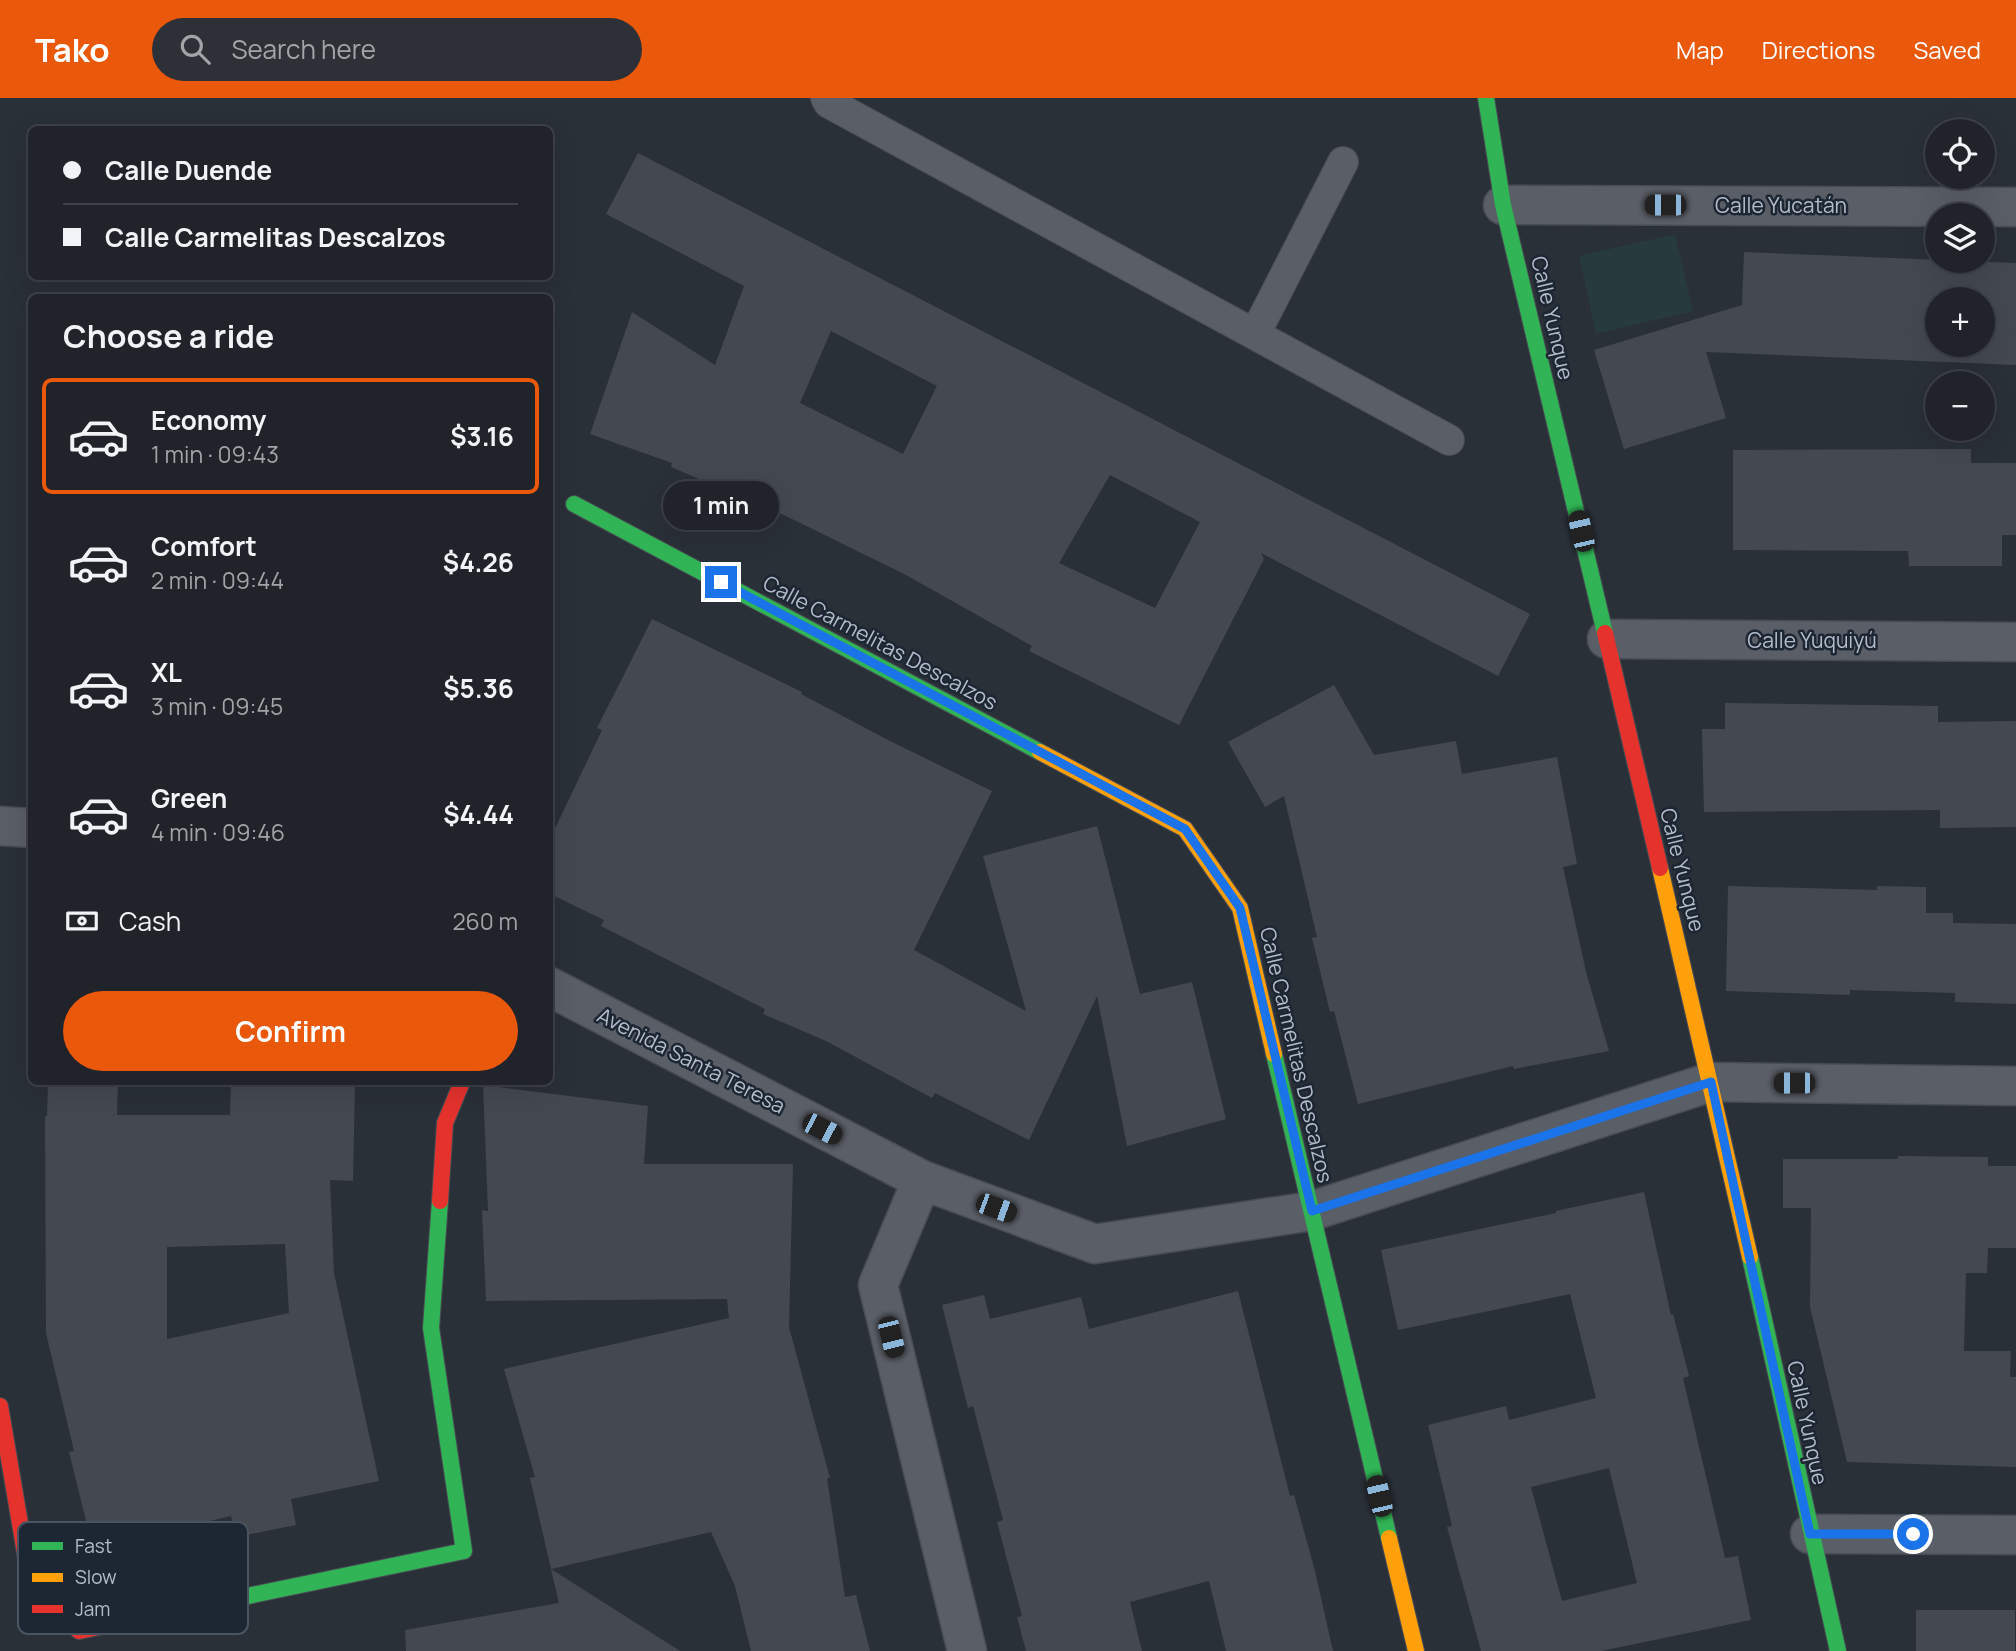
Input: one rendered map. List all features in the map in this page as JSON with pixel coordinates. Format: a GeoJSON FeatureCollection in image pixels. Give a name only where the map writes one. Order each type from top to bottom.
{"type":"FeatureCollection","features":[{"type":"Feature","properties":{"kind":"street","name":"Calle Yunque"},"geometry":{"type":"LineString","coordinates":[[1486,98],[1503,205],[1711,1082],[1838,1651]]}},
{"type":"Feature","properties":{"kind":"street","name":"Calle Yucatán"},"geometry":{"type":"LineString","coordinates":[[1503,205],[2016,207]]}},
{"type":"Feature","properties":{"kind":"street","name":"Calle Carmelitas Descalzos"},"geometry":{"type":"LineString","coordinates":[[574,504],[1185,829],[1240,908],[1416,1651]]}},
{"type":"Feature","properties":{"kind":"street","name":"Calle Yuquiyú"},"geometry":{"type":"LineString","coordinates":[[1607,639],[2016,642]]}},
{"type":"Feature","properties":{"kind":"street"},"geometry":{"type":"LineString","coordinates":[[0,826],[28,828]]}},
{"type":"Feature","properties":{"kind":"street","name":"Avenida Santa Teresa"},"geometry":{"type":"LineString","coordinates":[[553,989],[922,1180],[1095,1244],[1312,1211],[1711,1082],[2016,1086]]}},
{"type":"Feature","properties":{"kind":"street"},"geometry":{"type":"LineString","coordinates":[[248,1596],[464,1551],[431,1328],[445,1123],[461,1085]]}},
{"type":"Feature","properties":{"kind":"street"},"geometry":{"type":"LineString","coordinates":[[922,1180],[878,1285],[967,1651]]}},
{"type":"Feature","properties":{"kind":"street"},"geometry":{"type":"LineString","coordinates":[[0,1406],[20,1522]]}},
{"type":"Feature","properties":{"kind":"street"},"geometry":{"type":"LineString","coordinates":[[1810,1534],[2016,1535]]}},
{"type":"Feature","properties":{"kind":"lane"},"geometry":{"type":"LineString","coordinates":[[826,98],[829,103],[1449,440]]}},
{"type":"Feature","properties":{"kind":"lane"},"geometry":{"type":"LineString","coordinates":[[1255,334],[1342,162]]}},
{"type":"Feature","properties":{"kind":"green space"},"geometry":{"type":"Polygon","coordinates":[[[1675,234],[1693,311],[1596,334],[1579,256],[1675,234]]]}},
{"type":"Feature","properties":{"kind":"building"},"geometry":{"type":"Polygon","coordinates":[[[638,153],[1530,614],[1498,676],[1261,553],[1264,559],[1179,725],[1029,651],[1032,646],[906,575],[786,516],[671,467],[672,463],[590,434],[632,312],[715,365],[744,286],[606,214],[638,153]],[[831,331],[800,403],[903,454],[937,386],[831,331]],[[1110,475],[1059,563],[1155,608],[1200,522],[1110,475]]]}},
{"type":"Feature","properties":{"kind":"building"},"geometry":{"type":"Polygon","coordinates":[[[1744,252],[1925,259],[1925,273],[1995,273],[1995,262],[2016,263],[2016,365],[1706,352],[1726,418],[1624,449],[1594,350],[1742,305],[1744,252]]]}},
{"type":"Feature","properties":{"kind":"building"},"geometry":{"type":"Polygon","coordinates":[[[1971,449],[1971,463],[2016,463],[2016,535],[2002,535],[2002,566],[1909,566],[1908,551],[1733,550],[1733,450],[1971,449]]]}},
{"type":"Feature","properties":{"kind":"building"},"geometry":{"type":"Polygon","coordinates":[[[652,619],[802,692],[801,694],[888,740],[992,791],[914,950],[1026,1011],[983,856],[1097,826],[1140,994],[1192,982],[1226,1119],[1127,1146],[1097,996],[1029,1140],[935,1093],[932,1098],[826,1041],[763,1014],[765,1009],[601,926],[604,920],[553,895],[553,833],[602,730],[597,728],[652,619]]]}},
{"type":"Feature","properties":{"kind":"building"},"geometry":{"type":"Polygon","coordinates":[[[1334,685],[1374,755],[1456,741],[1462,774],[1557,757],[1577,864],[1563,867],[1586,972],[1609,1051],[1514,1069],[1513,1066],[1358,1104],[1334,1011],[1330,1012],[1312,938],[1317,937],[1284,796],[1265,807],[1228,742],[1334,685]]]}},
{"type":"Feature","properties":{"kind":"building"},"geometry":{"type":"Polygon","coordinates":[[[1725,703],[1938,706],[1938,722],[2016,721],[2016,827],[1940,828],[1940,810],[1704,812],[1702,729],[1725,729],[1725,703]]]}},
{"type":"Feature","properties":{"kind":"building"},"geometry":{"type":"Polygon","coordinates":[[[1728,886],[1877,890],[1877,886],[1926,887],[1926,913],[1953,913],[1953,923],[2016,924],[2016,1004],[1955,1002],[1955,993],[1850,990],[1850,995],[1726,991],[1728,886]]]}},
{"type":"Feature","properties":{"kind":"building"},"geometry":{"type":"Polygon","coordinates":[[[48,1085],[118,1085],[117,1115],[230,1115],[231,1085],[355,1085],[353,1181],[330,1180],[334,1273],[379,1481],[291,1499],[296,1525],[248,1535],[248,1522],[232,1522],[231,1516],[206,1522],[86,1522],[69,1452],[74,1451],[46,1333],[45,1116],[48,1085]],[[285,1244],[167,1247],[167,1339],[289,1313],[285,1244]]]}},
{"type":"Feature","properties":{"kind":"building"},"geometry":{"type":"Polygon","coordinates":[[[483,1085],[648,1106],[644,1164],[793,1164],[789,1327],[830,1478],[827,1478],[845,1597],[856,1595],[870,1651],[751,1651],[735,1586],[711,1532],[551,1569],[530,1478],[535,1477],[504,1369],[729,1318],[727,1299],[486,1301],[482,1210],[488,1211],[483,1085]]]}},
{"type":"Feature","properties":{"kind":"building"},"geometry":{"type":"Polygon","coordinates":[[[1898,1156],[1988,1157],[1988,1166],[2016,1166],[2016,1248],[1988,1248],[1987,1273],[1966,1273],[1964,1351],[2011,1351],[2010,1377],[2016,1377],[2016,1467],[1847,1462],[1810,1307],[1811,1208],[1783,1208],[1783,1159],[1898,1159],[1898,1156]]]}},
{"type":"Feature","properties":{"kind":"building"},"geometry":{"type":"Polygon","coordinates":[[[1644,1192],[1671,1315],[1673,1314],[1689,1376],[1683,1378],[1725,1558],[1738,1556],[1751,1620],[1601,1651],[1481,1651],[1447,1527],[1452,1526],[1428,1425],[1506,1406],[1509,1420],[1596,1398],[1570,1294],[1398,1330],[1381,1250],[1644,1192]],[[1609,1468],[1531,1487],[1562,1601],[1637,1583],[1609,1468]]]}},
{"type":"Feature","properties":{"kind":"building"},"geometry":{"type":"Polygon","coordinates":[[[1238,1291],[1290,1496],[1294,1495],[1315,1571],[1333,1651],[1226,1651],[1209,1581],[1130,1602],[1142,1651],[1026,1651],[1017,1617],[1022,1616],[997,1522],[1003,1520],[973,1406],[968,1408],[942,1305],[984,1295],[990,1319],[1081,1297],[1089,1329],[1238,1291]]]}},
{"type":"Feature","properties":{"kind":"building"},"geometry":{"type":"Polygon","coordinates":[[[551,1569],[680,1651],[406,1651],[405,1630],[559,1603],[551,1569]]]}},
{"type":"Feature","properties":{"kind":"building"},"geometry":{"type":"Polygon","coordinates":[[[1916,1610],[2015,1610],[2015,1651],[1916,1651],[1916,1610]]]}},
{"type":"Feature","properties":{"kind":"traffic: fast"},"geometry":{"type":"LineString","coordinates":[[1486,98],[1503,205],[1605,633]]}},
{"type":"Feature","properties":{"kind":"traffic: fast"},"geometry":{"type":"LineString","coordinates":[[574,504],[1040,752]]}},
{"type":"Feature","properties":{"kind":"traffic: fast"},"geometry":{"type":"LineString","coordinates":[[1274,1054],[1389,1538]]}},
{"type":"Feature","properties":{"kind":"traffic: fast"},"geometry":{"type":"LineString","coordinates":[[248,1596],[464,1551],[431,1328],[440,1201]]}},
{"type":"Feature","properties":{"kind":"traffic: fast"},"geometry":{"type":"LineString","coordinates":[[1750,1257],[1838,1651]]}},
{"type":"Feature","properties":{"kind":"traffic: slow"},"geometry":{"type":"LineString","coordinates":[[1040,752],[1185,829],[1240,908],[1274,1054]]}},
{"type":"Feature","properties":{"kind":"traffic: slow"},"geometry":{"type":"LineString","coordinates":[[1660,868],[1750,1257]]}},
{"type":"Feature","properties":{"kind":"traffic: slow"},"geometry":{"type":"LineString","coordinates":[[1389,1538],[1416,1651]]}},
{"type":"Feature","properties":{"kind":"traffic: jam"},"geometry":{"type":"LineString","coordinates":[[1605,633],[1660,868]]}},
{"type":"Feature","properties":{"kind":"traffic: jam"},"geometry":{"type":"LineString","coordinates":[[440,1201],[445,1123],[461,1085]]}},
{"type":"Feature","properties":{"kind":"traffic: jam"},"geometry":{"type":"LineString","coordinates":[[0,1406],[20,1522]]}},
{"type":"Feature","properties":{"kind":"route"},"geometry":{"type":"LineString","coordinates":[[721,582],[1185,829],[1240,908],[1312,1211],[1711,1082],[1810,1534],[1913,1534]]}}]}
